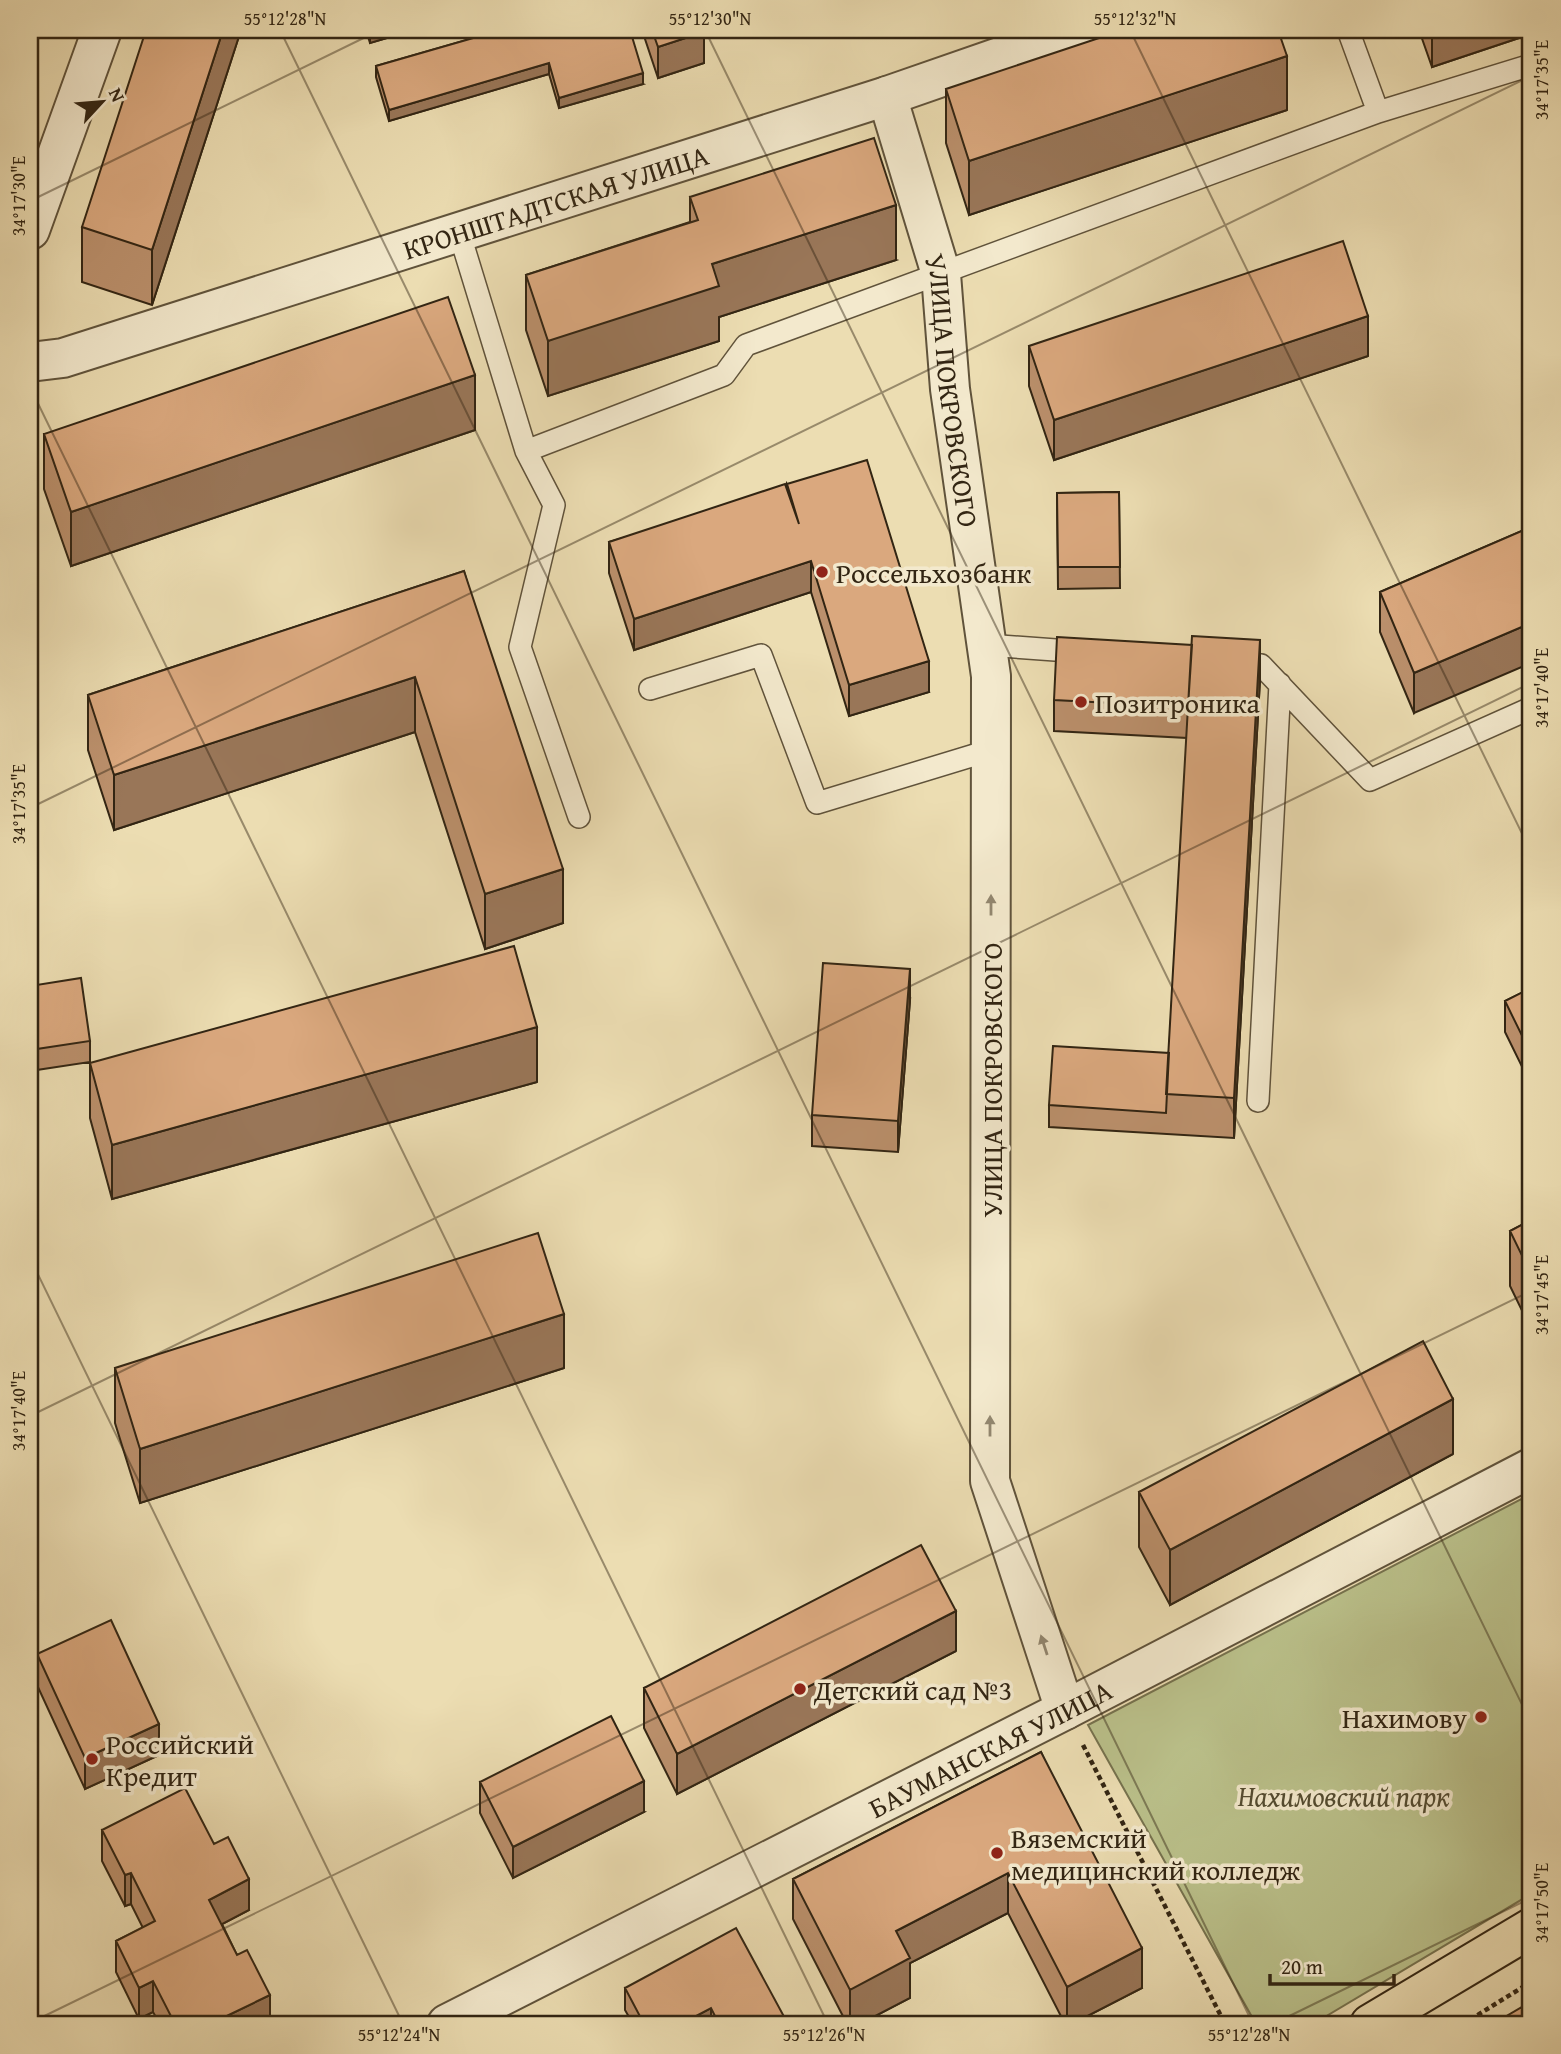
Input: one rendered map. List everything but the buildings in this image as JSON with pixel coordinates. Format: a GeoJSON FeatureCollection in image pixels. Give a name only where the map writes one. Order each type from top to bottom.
{"type":"FeatureCollection","features":[{"type":"Feature","properties":{"kind":"main road"},"geometry":{"type":"LineString","coordinates":[[1370,2024],[1531,1928]]}},
{"type":"Feature","properties":{"kind":"street"},"geometry":{"type":"LineString","coordinates":[[30,230],[102,30]]}},
{"type":"Feature","properties":{"kind":"street","name":"КРОНШТАДТСКАЯ УЛИЦА"},"geometry":{"type":"LineString","coordinates":[[30,362],[63,358],[887,96],[1077,30]]}},
{"type":"Feature","properties":{"kind":"street","name":"УЛИЦА ПОКРОВСКОГО"},"geometry":{"type":"LineString","coordinates":[[887,96],[940,274],[950,389],[991,676],[990,1481],[1065,1710]]}},
{"type":"Feature","properties":{"kind":"street","name":"БАУМАНСКАЯ УЛИЦА"},"geometry":{"type":"LineString","coordinates":[[447,2024],[1065,1710],[1531,1468]]}},
{"type":"Feature","properties":{"kind":"lane"},"geometry":{"type":"LineString","coordinates":[[1348,30],[1378,112]]}},
{"type":"Feature","properties":{"kind":"lane"},"geometry":{"type":"LineString","coordinates":[[526,451],[724,375],[746,345],[1378,112],[1531,65]]}},
{"type":"Feature","properties":{"kind":"lane"},"geometry":{"type":"LineString","coordinates":[[459,232],[526,451],[554,505],[520,647],[579,817]]}},
{"type":"Feature","properties":{"kind":"lane"},"geometry":{"type":"LineString","coordinates":[[987,645],[1097,653]]}},
{"type":"Feature","properties":{"kind":"lane"},"geometry":{"type":"LineString","coordinates":[[650,689],[761,655],[817,803],[991,750]]}},
{"type":"Feature","properties":{"kind":"lane"},"geometry":{"type":"LineString","coordinates":[[1206,661],[1261,665],[1370,780],[1531,708]]}},
{"type":"Feature","properties":{"kind":"lane"},"geometry":{"type":"LineString","coordinates":[[1258,1101],[1280,684]]}},
{"type":"Feature","properties":{"kind":"path"},"geometry":{"type":"LineString","coordinates":[[1065,1710],[1225,2024]]}},
{"type":"Feature","properties":{"kind":"path"},"geometry":{"type":"LineString","coordinates":[[1463,2024],[1531,1982]]}},
{"type":"Feature","properties":{"kind":"green space","name":"Нахимовский парк"},"geometry":{"type":"Polygon","coordinates":[[[1531,1494],[1531,1894],[1313,2024],[1256,2024],[1088,1725],[1531,1494]]]}},
{"type":"Feature","properties":{"kind":"place","name":"Россельхозбанк"},"geometry":{"type":"Point","coordinates":[822,572]}},
{"type":"Feature","properties":{"kind":"place","name":"Позитроника"},"geometry":{"type":"Point","coordinates":[1081,702]}},
{"type":"Feature","properties":{"kind":"place","name":"Детский сад №3"},"geometry":{"type":"Point","coordinates":[800,1689]}},
{"type":"Feature","properties":{"kind":"place","name":"Нахимову"},"geometry":{"type":"Point","coordinates":[1481,1717]}},
{"type":"Feature","properties":{"kind":"place","name":"Российский Кредит"},"geometry":{"type":"Point","coordinates":[92,1759]}},
{"type":"Feature","properties":{"kind":"place","name":"Вяземский медицинский колледж"},"geometry":{"type":"Point","coordinates":[997,1853]}}]}
